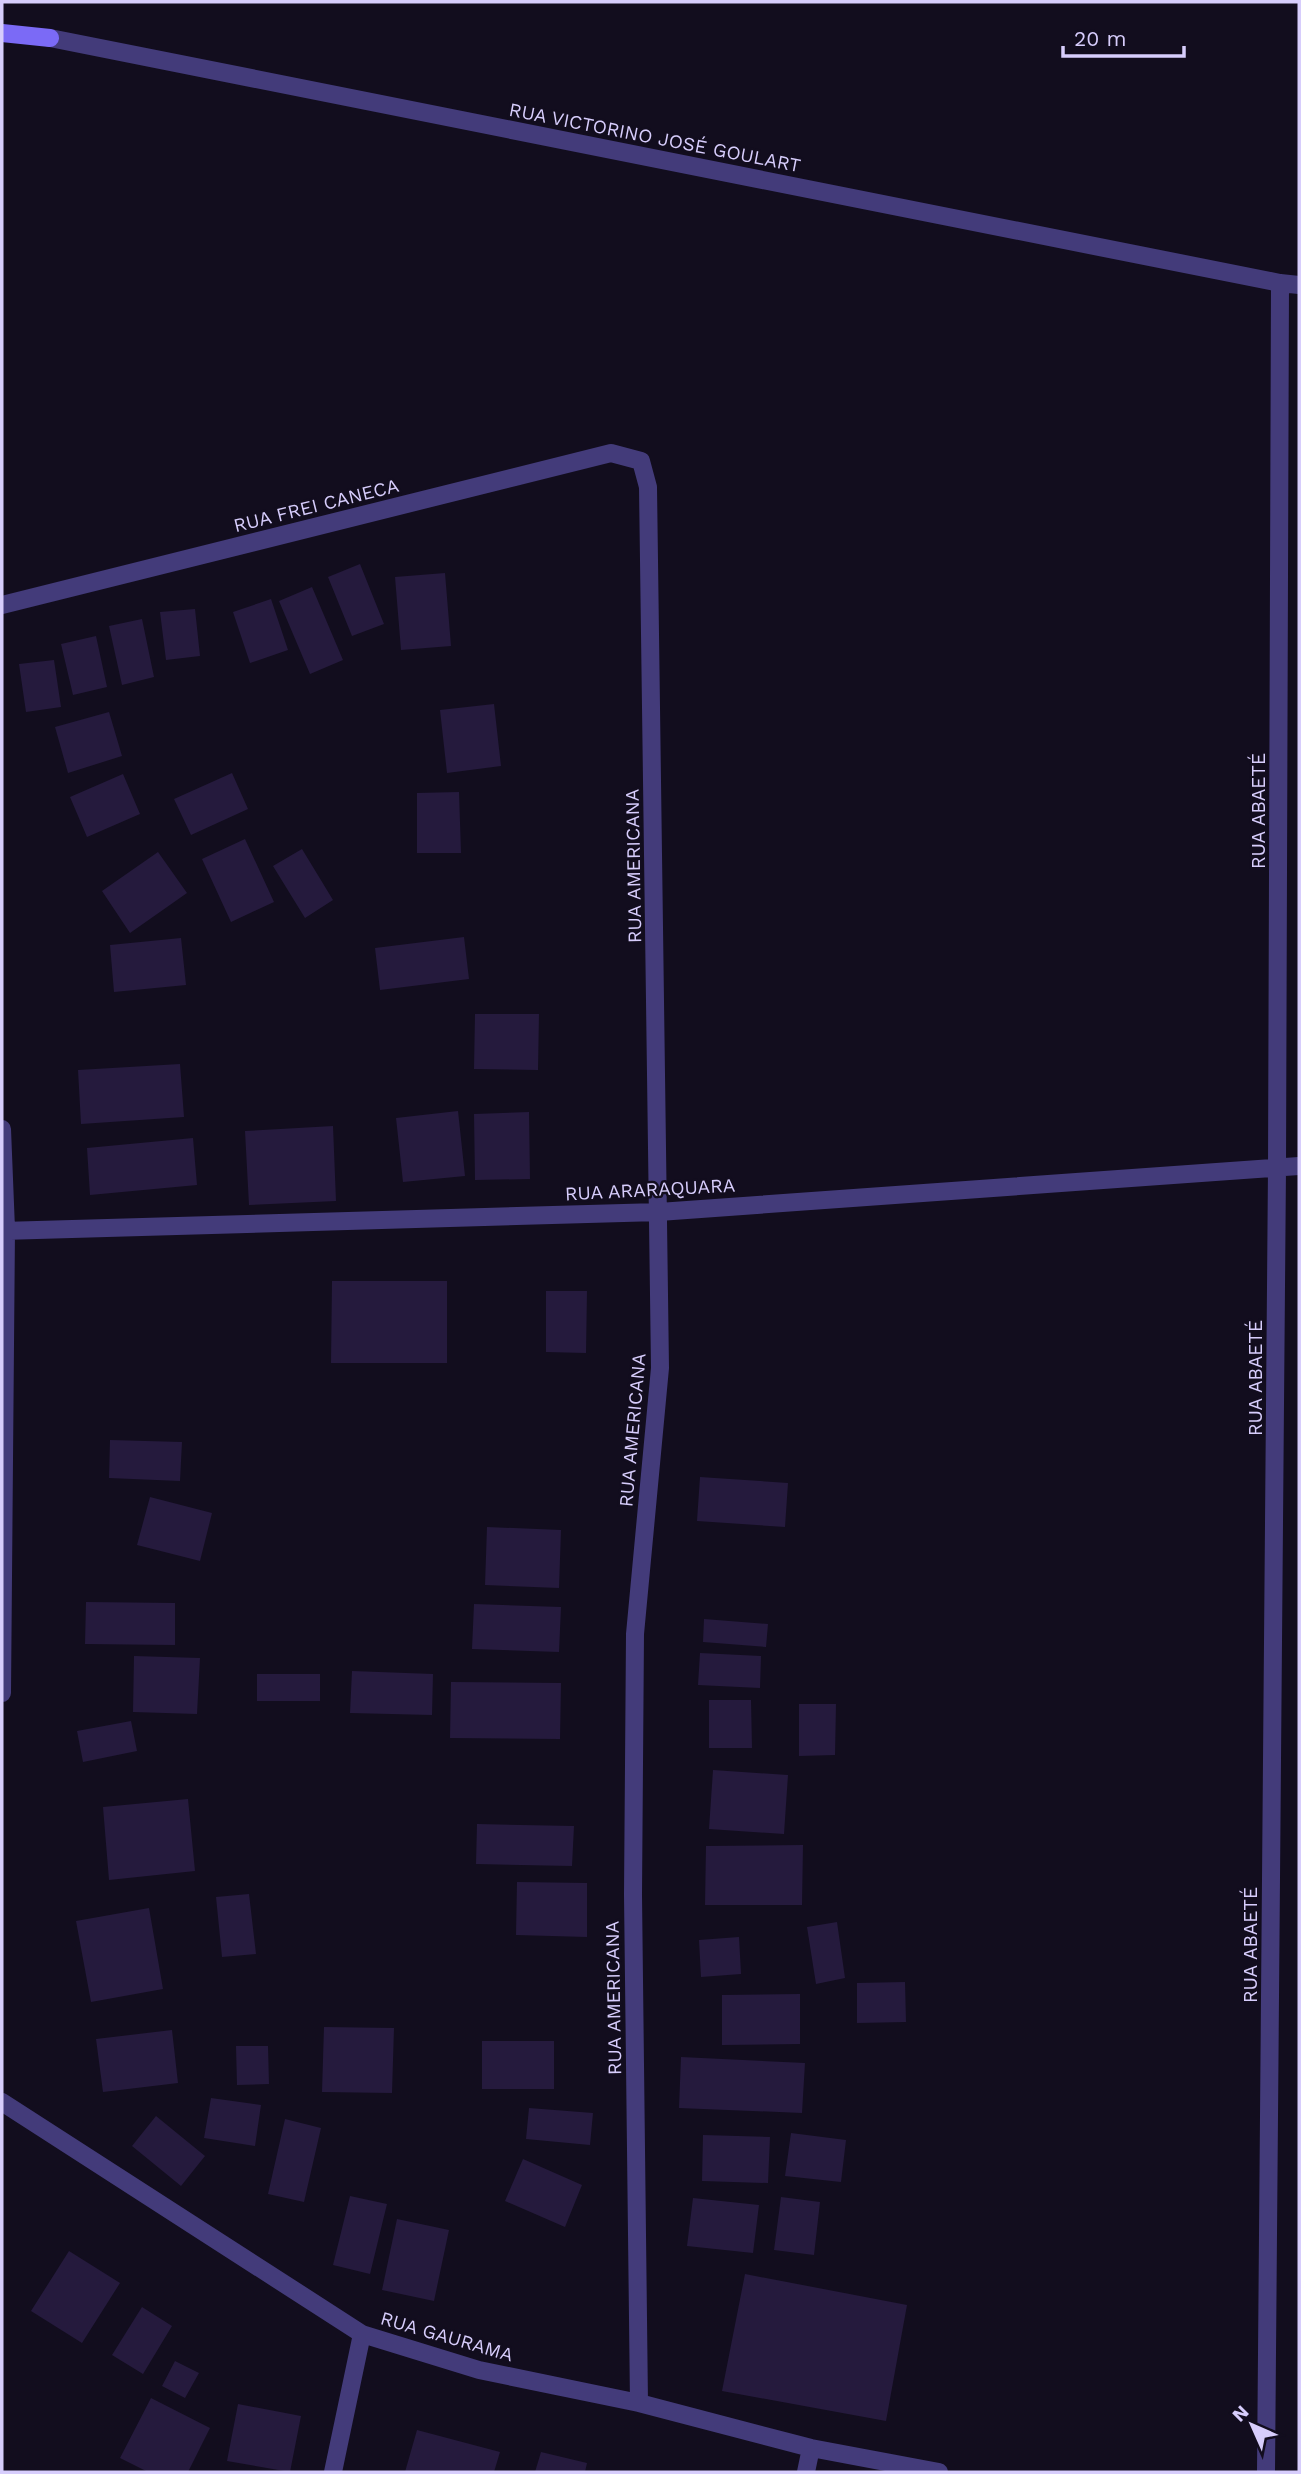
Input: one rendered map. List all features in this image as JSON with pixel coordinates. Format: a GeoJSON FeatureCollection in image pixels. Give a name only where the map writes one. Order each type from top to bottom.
{"type":"FeatureCollection","features":[{"type":"Feature","properties":{"kind":"street","name":"RUA VICTORINO JOSÉ GOULART"},"geometry":{"type":"LineString","coordinates":[[2,33],[50,38],[1299,285]]}},
{"type":"Feature","properties":{"kind":"street","name":"RUA ABAETÉ"},"geometry":{"type":"LineString","coordinates":[[1266,2472],[1277,1168],[1280,283]]}},
{"type":"Feature","properties":{"kind":"street","name":"RUA FREI CANECA"},"geometry":{"type":"LineString","coordinates":[[2,605],[611,453],[641,461]]}},
{"type":"Feature","properties":{"kind":"street","name":"RUA AMERICANA"},"geometry":{"type":"LineString","coordinates":[[639,2403],[633,1895],[635,1634],[660,1368],[648,487],[641,461]]}},
{"type":"Feature","properties":{"kind":"street"},"geometry":{"type":"LineString","coordinates":[[2,1129],[2,1693]]}},
{"type":"Feature","properties":{"kind":"street","name":"RUA ARARAQUARA"},"geometry":{"type":"LineString","coordinates":[[4,1230],[659,1212],[1299,1166]]}},
{"type":"Feature","properties":{"kind":"street","name":"RUA GAURAMA"},"geometry":{"type":"LineString","coordinates":[[2,2102],[362,2334],[479,2370],[639,2403],[811,2448],[939,2472]]}},
{"type":"Feature","properties":{"kind":"street"},"geometry":{"type":"LineString","coordinates":[[333,2472],[362,2334]]}},
{"type":"Feature","properties":{"kind":"street"},"geometry":{"type":"LineString","coordinates":[[806,2472],[811,2448]]}},
{"type":"Feature","properties":{"kind":"building"},"geometry":{"type":"Polygon","coordinates":[[[360,564],[384,624],[352,636],[328,577],[360,564]]]}},
{"type":"Feature","properties":{"kind":"building"},"geometry":{"type":"Polygon","coordinates":[[[445,573],[451,646],[401,650],[395,577],[445,573]]]}},
{"type":"Feature","properties":{"kind":"building"},"geometry":{"type":"Polygon","coordinates":[[[312,587],[343,660],[310,674],[279,601],[312,587]]]}},
{"type":"Feature","properties":{"kind":"building"},"geometry":{"type":"Polygon","coordinates":[[[271,599],[288,650],[250,663],[233,612],[271,599]]]}},
{"type":"Feature","properties":{"kind":"building"},"geometry":{"type":"Polygon","coordinates":[[[195,609],[200,656],[166,660],[160,612],[195,609]]]}},
{"type":"Feature","properties":{"kind":"building"},"geometry":{"type":"Polygon","coordinates":[[[142,619],[154,677],[122,685],[109,626],[142,619]]]}},
{"type":"Feature","properties":{"kind":"building"},"geometry":{"type":"Polygon","coordinates":[[[96,636],[107,687],[73,695],[61,644],[96,636]]]}},
{"type":"Feature","properties":{"kind":"building"},"geometry":{"type":"Polygon","coordinates":[[[54,660],[61,707],[26,712],[19,664],[54,660]]]}},
{"type":"Feature","properties":{"kind":"building"},"geometry":{"type":"Polygon","coordinates":[[[494,704],[501,766],[447,773],[440,710],[494,704]]]}},
{"type":"Feature","properties":{"kind":"building"},"geometry":{"type":"Polygon","coordinates":[[[109,712],[122,756],[68,773],[55,727],[109,712]]]}},
{"type":"Feature","properties":{"kind":"building"},"geometry":{"type":"Polygon","coordinates":[[[232,773],[248,809],[191,835],[174,799],[232,773]]]}},
{"type":"Feature","properties":{"kind":"building"},"geometry":{"type":"Polygon","coordinates":[[[123,774],[140,814],[87,837],[70,797],[123,774]]]}},
{"type":"Feature","properties":{"kind":"building"},"geometry":{"type":"Polygon","coordinates":[[[459,792],[461,853],[417,853],[417,793],[459,792]]]}},
{"type":"Feature","properties":{"kind":"building"},"geometry":{"type":"Polygon","coordinates":[[[245,839],[274,902],[231,922],[202,859],[245,839]]]}},
{"type":"Feature","properties":{"kind":"building"},"geometry":{"type":"Polygon","coordinates":[[[302,849],[333,900],[305,918],[273,866],[302,849]]]}},
{"type":"Feature","properties":{"kind":"building"},"geometry":{"type":"Polygon","coordinates":[[[158,852],[187,893],[130,933],[102,891],[158,852]]]}},
{"type":"Feature","properties":{"kind":"building"},"geometry":{"type":"Polygon","coordinates":[[[464,937],[469,979],[380,990],[375,948],[464,937]]]}},
{"type":"Feature","properties":{"kind":"building"},"geometry":{"type":"Polygon","coordinates":[[[181,938],[186,985],[114,992],[110,945],[181,938]]]}},
{"type":"Feature","properties":{"kind":"building"},"geometry":{"type":"Polygon","coordinates":[[[475,1014],[539,1014],[538,1070],[474,1069],[475,1014]]]}},
{"type":"Feature","properties":{"kind":"building"},"geometry":{"type":"Polygon","coordinates":[[[180,1064],[184,1117],[81,1124],[78,1070],[180,1064]]]}},
{"type":"Feature","properties":{"kind":"building"},"geometry":{"type":"Polygon","coordinates":[[[458,1111],[465,1176],[403,1182],[396,1118],[458,1111]]]}},
{"type":"Feature","properties":{"kind":"building"},"geometry":{"type":"Polygon","coordinates":[[[529,1112],[530,1179],[475,1180],[474,1114],[529,1112]]]}},
{"type":"Feature","properties":{"kind":"building"},"geometry":{"type":"Polygon","coordinates":[[[333,1126],[336,1201],[249,1205],[245,1131],[333,1126]]]}},
{"type":"Feature","properties":{"kind":"building"},"geometry":{"type":"Polygon","coordinates":[[[193,1138],[197,1185],[90,1195],[87,1148],[193,1138]]]}},
{"type":"Feature","properties":{"kind":"building"},"geometry":{"type":"Polygon","coordinates":[[[332,1281],[447,1281],[447,1363],[331,1363],[332,1281]]]}},
{"type":"Feature","properties":{"kind":"building"},"geometry":{"type":"Polygon","coordinates":[[[546,1291],[587,1291],[586,1353],[546,1352],[546,1291]]]}},
{"type":"Feature","properties":{"kind":"building"},"geometry":{"type":"Polygon","coordinates":[[[110,1440],[182,1442],[180,1481],[109,1478],[110,1440]]]}},
{"type":"Feature","properties":{"kind":"building"},"geometry":{"type":"Polygon","coordinates":[[[700,1477],[788,1483],[785,1527],[697,1521],[700,1477]]]}},
{"type":"Feature","properties":{"kind":"building"},"geometry":{"type":"Polygon","coordinates":[[[150,1497],[212,1513],[200,1561],[137,1545],[150,1497]]]}},
{"type":"Feature","properties":{"kind":"building"},"geometry":{"type":"Polygon","coordinates":[[[487,1527],[561,1530],[559,1588],[485,1585],[487,1527]]]}},
{"type":"Feature","properties":{"kind":"building"},"geometry":{"type":"Polygon","coordinates":[[[86,1602],[175,1603],[175,1645],[85,1644],[86,1602]]]}},
{"type":"Feature","properties":{"kind":"building"},"geometry":{"type":"Polygon","coordinates":[[[474,1604],[561,1607],[559,1652],[472,1649],[474,1604]]]}},
{"type":"Feature","properties":{"kind":"building"},"geometry":{"type":"Polygon","coordinates":[[[704,1619],[768,1624],[766,1647],[703,1642],[704,1619]]]}},
{"type":"Feature","properties":{"kind":"building"},"geometry":{"type":"Polygon","coordinates":[[[700,1653],[761,1656],[760,1688],[698,1685],[700,1653]]]}},
{"type":"Feature","properties":{"kind":"building"},"geometry":{"type":"Polygon","coordinates":[[[134,1656],[200,1658],[197,1714],[133,1712],[134,1656]]]}},
{"type":"Feature","properties":{"kind":"building"},"geometry":{"type":"Polygon","coordinates":[[[352,1671],[433,1674],[432,1715],[350,1713],[352,1671]]]}},
{"type":"Feature","properties":{"kind":"building"},"geometry":{"type":"Polygon","coordinates":[[[257,1674],[320,1674],[320,1701],[257,1701],[257,1674]]]}},
{"type":"Feature","properties":{"kind":"building"},"geometry":{"type":"Polygon","coordinates":[[[451,1682],[561,1683],[560,1739],[450,1738],[451,1682]]]}},
{"type":"Feature","properties":{"kind":"building"},"geometry":{"type":"Polygon","coordinates":[[[709,1700],[751,1700],[752,1748],[709,1748],[709,1700]]]}},
{"type":"Feature","properties":{"kind":"building"},"geometry":{"type":"Polygon","coordinates":[[[799,1704],[836,1704],[835,1755],[799,1756],[799,1704]]]}},
{"type":"Feature","properties":{"kind":"building"},"geometry":{"type":"Polygon","coordinates":[[[131,1721],[137,1751],[83,1762],[77,1731],[131,1721]]]}},
{"type":"Feature","properties":{"kind":"building"},"geometry":{"type":"Polygon","coordinates":[[[713,1770],[788,1775],[784,1834],[709,1829],[713,1770]]]}},
{"type":"Feature","properties":{"kind":"building"},"geometry":{"type":"Polygon","coordinates":[[[188,1799],[195,1871],[109,1880],[103,1807],[188,1799]]]}},
{"type":"Feature","properties":{"kind":"building"},"geometry":{"type":"Polygon","coordinates":[[[477,1824],[574,1826],[572,1866],[476,1864],[477,1824]]]}},
{"type":"Feature","properties":{"kind":"building"},"geometry":{"type":"Polygon","coordinates":[[[803,1845],[802,1905],[705,1905],[706,1846],[803,1845]]]}},
{"type":"Feature","properties":{"kind":"building"},"geometry":{"type":"Polygon","coordinates":[[[517,1882],[587,1883],[587,1937],[516,1935],[517,1882]]]}},
{"type":"Feature","properties":{"kind":"building"},"geometry":{"type":"Polygon","coordinates":[[[249,1894],[256,1954],[222,1957],[216,1897],[249,1894]]]}},
{"type":"Feature","properties":{"kind":"building"},"geometry":{"type":"Polygon","coordinates":[[[149,1908],[163,1989],[91,2002],[76,1921],[149,1908]]]}},
{"type":"Feature","properties":{"kind":"building"},"geometry":{"type":"Polygon","coordinates":[[[837,1922],[845,1978],[816,1984],[807,1927],[837,1922]]]}},
{"type":"Feature","properties":{"kind":"building"},"geometry":{"type":"Polygon","coordinates":[[[739,1937],[741,1974],[701,1977],[699,1940],[739,1937]]]}},
{"type":"Feature","properties":{"kind":"building"},"geometry":{"type":"Polygon","coordinates":[[[905,1982],[906,2022],[857,2023],[857,1983],[905,1982]]]}},
{"type":"Feature","properties":{"kind":"building"},"geometry":{"type":"Polygon","coordinates":[[[800,1994],[800,2044],[722,2045],[722,1995],[800,1994]]]}},
{"type":"Feature","properties":{"kind":"building"},"geometry":{"type":"Polygon","coordinates":[[[324,2027],[394,2028],[392,2093],[322,2092],[324,2027]]]}},
{"type":"Feature","properties":{"kind":"building"},"geometry":{"type":"Polygon","coordinates":[[[172,2030],[178,2083],[103,2092],[96,2039],[172,2030]]]}},
{"type":"Feature","properties":{"kind":"building"},"geometry":{"type":"Polygon","coordinates":[[[482,2041],[554,2041],[554,2089],[482,2089],[482,2041]]]}},
{"type":"Feature","properties":{"kind":"building"},"geometry":{"type":"Polygon","coordinates":[[[236,2046],[268,2046],[269,2084],[237,2085],[236,2046]]]}},
{"type":"Feature","properties":{"kind":"building"},"geometry":{"type":"Polygon","coordinates":[[[681,2057],[805,2063],[802,2113],[679,2108],[681,2057]]]}},
{"type":"Feature","properties":{"kind":"building"},"geometry":{"type":"Polygon","coordinates":[[[211,2098],[261,2105],[255,2146],[204,2138],[211,2098]]]}},
{"type":"Feature","properties":{"kind":"building"},"geometry":{"type":"Polygon","coordinates":[[[529,2108],[593,2113],[590,2145],[526,2139],[529,2108]]]}},
{"type":"Feature","properties":{"kind":"building"},"geometry":{"type":"Polygon","coordinates":[[[156,2116],[205,2156],[181,2186],[132,2146],[156,2116]]]}},
{"type":"Feature","properties":{"kind":"building"},"geometry":{"type":"Polygon","coordinates":[[[285,2119],[321,2128],[304,2202],[268,2194],[285,2119]]]}},
{"type":"Feature","properties":{"kind":"building"},"geometry":{"type":"Polygon","coordinates":[[[791,2133],[846,2140],[841,2182],[785,2176],[791,2133]]]}},
{"type":"Feature","properties":{"kind":"building"},"geometry":{"type":"Polygon","coordinates":[[[703,2135],[770,2137],[768,2183],[702,2181],[703,2135]]]}},
{"type":"Feature","properties":{"kind":"building"},"geometry":{"type":"Polygon","coordinates":[[[523,2159],[582,2185],[565,2227],[505,2201],[523,2159]]]}},
{"type":"Feature","properties":{"kind":"building"},"geometry":{"type":"Polygon","coordinates":[[[350,2196],[387,2204],[370,2274],[333,2265],[350,2196]]]}},
{"type":"Feature","properties":{"kind":"building"},"geometry":{"type":"Polygon","coordinates":[[[781,2197],[820,2202],[814,2255],[774,2250],[781,2197]]]}},
{"type":"Feature","properties":{"kind":"building"},"geometry":{"type":"Polygon","coordinates":[[[693,2198],[759,2205],[753,2253],[687,2246],[693,2198]]]}},
{"type":"Feature","properties":{"kind":"building"},"geometry":{"type":"Polygon","coordinates":[[[397,2219],[449,2230],[434,2301],[382,2290],[397,2219]]]}},
{"type":"Feature","properties":{"kind":"building"},"geometry":{"type":"Polygon","coordinates":[[[69,2251],[120,2283],[82,2343],[31,2311],[69,2251]]]}},
{"type":"Feature","properties":{"kind":"building"},"geometry":{"type":"Polygon","coordinates":[[[745,2274],[907,2305],[886,2421],[722,2391],[745,2274]]]}},
{"type":"Feature","properties":{"kind":"building"},"geometry":{"type":"Polygon","coordinates":[[[142,2307],[172,2326],[143,2374],[112,2355],[142,2307]]]}},
{"type":"Feature","properties":{"kind":"building"},"geometry":{"type":"Polygon","coordinates":[[[175,2361],[199,2373],[185,2398],[162,2386],[175,2361]]]}},
{"type":"Feature","properties":{"kind":"building"},"geometry":{"type":"Polygon","coordinates":[[[151,2398],[210,2428],[188,2472],[148,2472],[120,2458],[151,2398]]]}},
{"type":"Feature","properties":{"kind":"building"},"geometry":{"type":"Polygon","coordinates":[[[238,2404],[301,2416],[290,2472],[227,2461],[238,2404]]]}},
{"type":"Feature","properties":{"kind":"building"},"geometry":{"type":"Polygon","coordinates":[[[417,2430],[500,2452],[494,2472],[405,2472],[417,2430]]]}},
{"type":"Feature","properties":{"kind":"building"},"geometry":{"type":"Polygon","coordinates":[[[541,2452],[587,2463],[585,2472],[535,2472],[541,2452]]]}}]}
